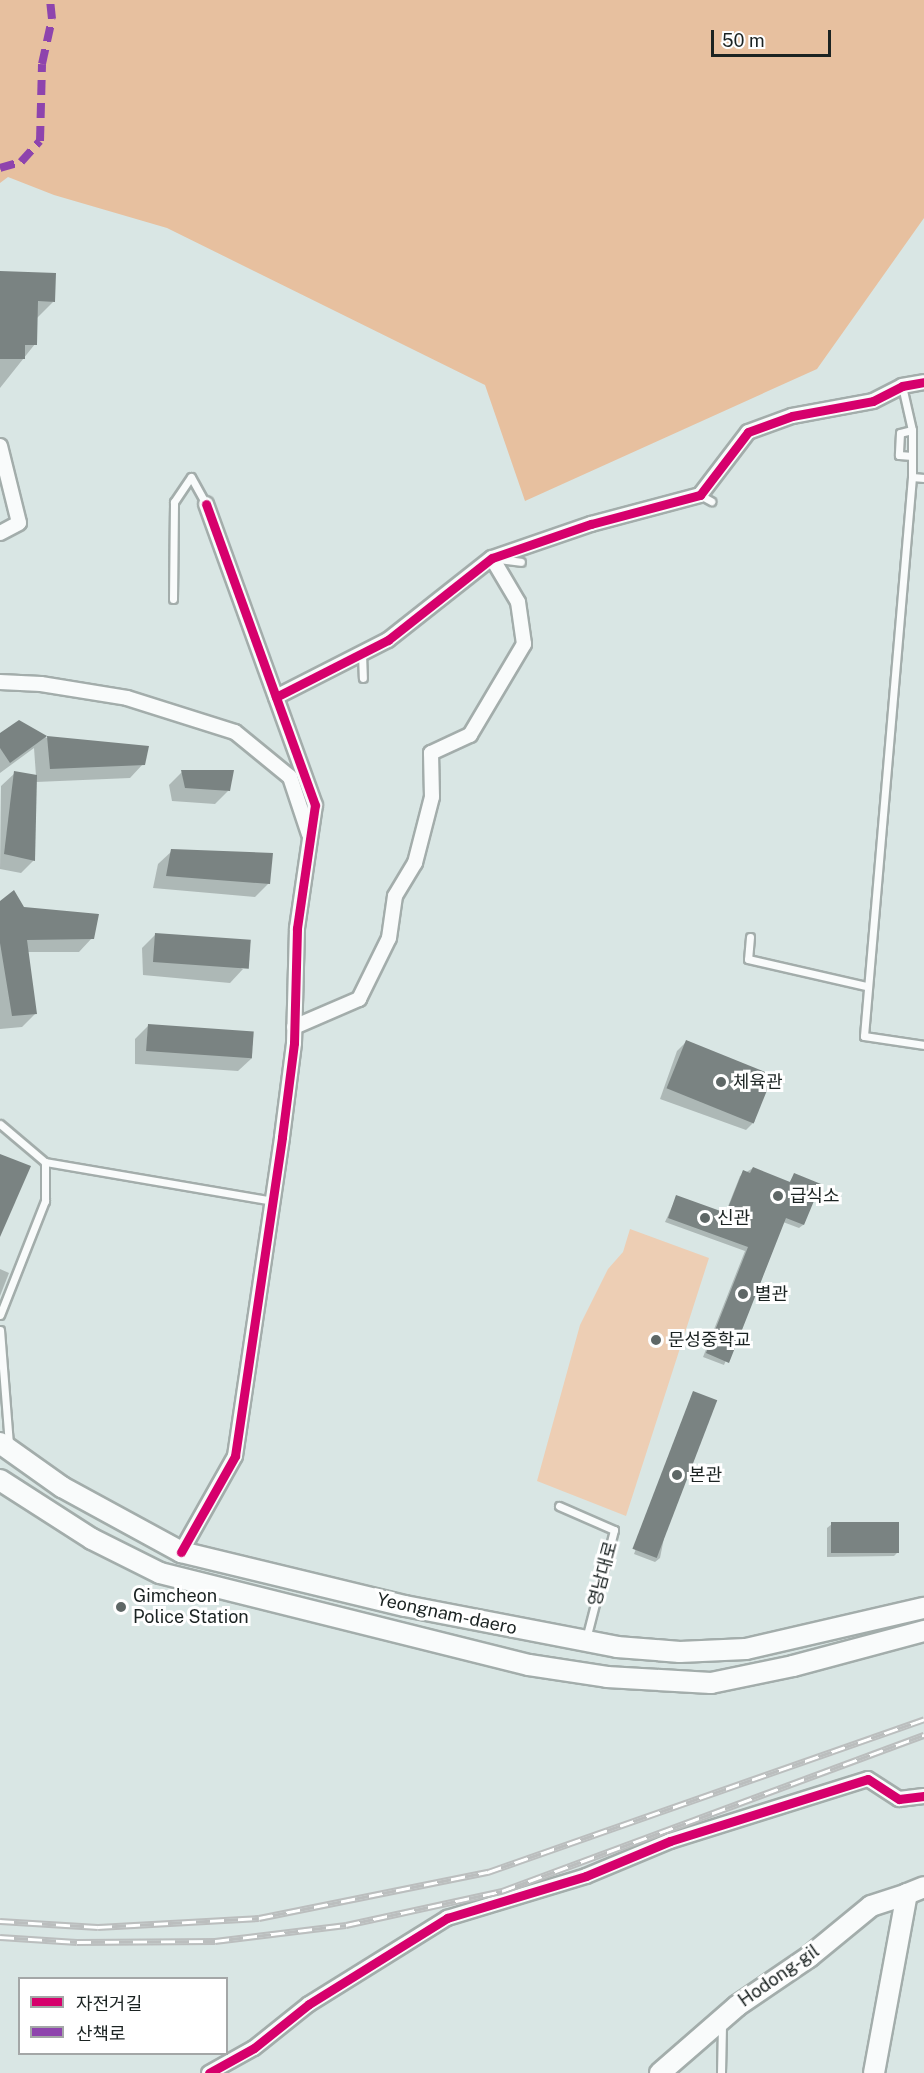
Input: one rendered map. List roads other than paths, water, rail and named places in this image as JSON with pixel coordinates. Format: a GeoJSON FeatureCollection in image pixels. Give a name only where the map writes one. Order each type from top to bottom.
{"type":"FeatureCollection","features":[{"type":"Feature","properties":{"kind":"main road","name":"Yeongnam-daero"},"geometry":{"type":"LineString","coordinates":[[4,1446],[62,1486],[181,1552],[393,1604],[585,1641],[680,1652],[746,1649],[924,1608]]}},
{"type":"Feature","properties":{"kind":"main road","name":"Yeongnam-daero"},"geometry":{"type":"LineString","coordinates":[[0,1480],[83,1534],[160,1573],[529,1665],[630,1680],[711,1683],[857,1650],[924,1638]]}},
{"type":"Feature","properties":{"kind":"main road","name":"Yeongnam-daero"},"geometry":{"type":"LineString","coordinates":[[857,1650],[924,1631]]}},
{"type":"Feature","properties":{"kind":"main road","name":"Hodong-gil"},"geometry":{"type":"LineString","coordinates":[[660,2073],[722,2019],[871,1906],[916,1890]]}},
{"type":"Feature","properties":{"kind":"main road"},"geometry":{"type":"LineString","coordinates":[[874,2073],[916,1890]]}},
{"type":"Feature","properties":{"kind":"street"},"geometry":{"type":"LineString","coordinates":[[276,696],[388,640],[492,558],[591,524],[705,498],[748,432],[792,416],[873,401],[902,386],[924,382]]}},
{"type":"Feature","properties":{"kind":"street"},"geometry":{"type":"LineString","coordinates":[[0,446],[19,523],[0,533]]}},
{"type":"Feature","properties":{"kind":"street"},"geometry":{"type":"LineString","coordinates":[[181,1552],[235,1456],[273,1202],[294,1027],[297,928],[315,805],[206,504]]}},
{"type":"Feature","properties":{"kind":"street"},"geometry":{"type":"LineString","coordinates":[[294,1027],[359,999],[389,938],[395,896],[415,863],[432,797],[431,753],[470,735],[524,644],[518,603],[492,558]]}},
{"type":"Feature","properties":{"kind":"street"},"geometry":{"type":"LineString","coordinates":[[0,682],[41,684],[127,698],[234,732],[290,777],[310,838]]}},
{"type":"Feature","properties":{"kind":"street"},"geometry":{"type":"LineString","coordinates":[[209,2073],[254,2048],[309,2004],[447,1918],[586,1876],[669,1841],[868,1779],[899,1799],[924,1796]]}},
{"type":"Feature","properties":{"kind":"lane"},"geometry":{"type":"LineString","coordinates":[[902,386],[912,430],[912,477],[866,986],[864,1036],[924,1045]]}},
{"type":"Feature","properties":{"kind":"lane"},"geometry":{"type":"LineString","coordinates":[[912,430],[900,433],[899,454],[912,456]]}},
{"type":"Feature","properties":{"kind":"lane"},"geometry":{"type":"LineString","coordinates":[[173,599],[174,502],[191,477],[206,504]]}},
{"type":"Feature","properties":{"kind":"lane"},"geometry":{"type":"LineString","coordinates":[[912,477],[924,478]]}},
{"type":"Feature","properties":{"kind":"lane"},"geometry":{"type":"LineString","coordinates":[[492,558],[520,562]]}},
{"type":"Feature","properties":{"kind":"lane"},"geometry":{"type":"LineString","coordinates":[[362,653],[363,678]]}},
{"type":"Feature","properties":{"kind":"lane"},"geometry":{"type":"LineString","coordinates":[[750,937],[748,959],[866,986]]}},
{"type":"Feature","properties":{"kind":"lane"},"geometry":{"type":"LineString","coordinates":[[0,1124],[45,1162],[273,1202]]}},
{"type":"Feature","properties":{"kind":"lane"},"geometry":{"type":"LineString","coordinates":[[0,1315],[45,1201],[45,1162]]}},
{"type":"Feature","properties":{"kind":"lane"},"geometry":{"type":"LineString","coordinates":[[0,1330],[4,1446]]}},
{"type":"Feature","properties":{"kind":"lane","name":"영남대로"},"geometry":{"type":"LineString","coordinates":[[559,1506],[614,1530],[585,1641]]}},
{"type":"Feature","properties":{"kind":"lane"},"geometry":{"type":"LineString","coordinates":[[720,2073],[722,2019]]}},
{"type":"Feature","properties":{"kind":"railway"},"geometry":{"type":"LineString","coordinates":[[0,1921],[98,1927],[259,1918],[488,1872],[924,1719]]}},
{"type":"Feature","properties":{"kind":"railway"},"geometry":{"type":"LineString","coordinates":[[0,1937],[77,1942],[215,1941],[346,1925],[502,1891],[924,1735]]}},
{"type":"Feature","properties":{"kind":"place","name":"체육관"},"geometry":{"type":"Point","coordinates":[721,1082]}},
{"type":"Feature","properties":{"kind":"place","name":"급식소"},"geometry":{"type":"Point","coordinates":[778,1196]}},
{"type":"Feature","properties":{"kind":"place","name":"신관"},"geometry":{"type":"Point","coordinates":[705,1218]}},
{"type":"Feature","properties":{"kind":"place","name":"별관"},"geometry":{"type":"Point","coordinates":[743,1294]}},
{"type":"Feature","properties":{"kind":"place","name":"문성중학교"},"geometry":{"type":"Point","coordinates":[656,1340]}},
{"type":"Feature","properties":{"kind":"place","name":"본관"},"geometry":{"type":"Point","coordinates":[677,1475]}},
{"type":"Feature","properties":{"kind":"place","name":"Gimcheon Police Station"},"geometry":{"type":"Point","coordinates":[121,1607]}}]}
